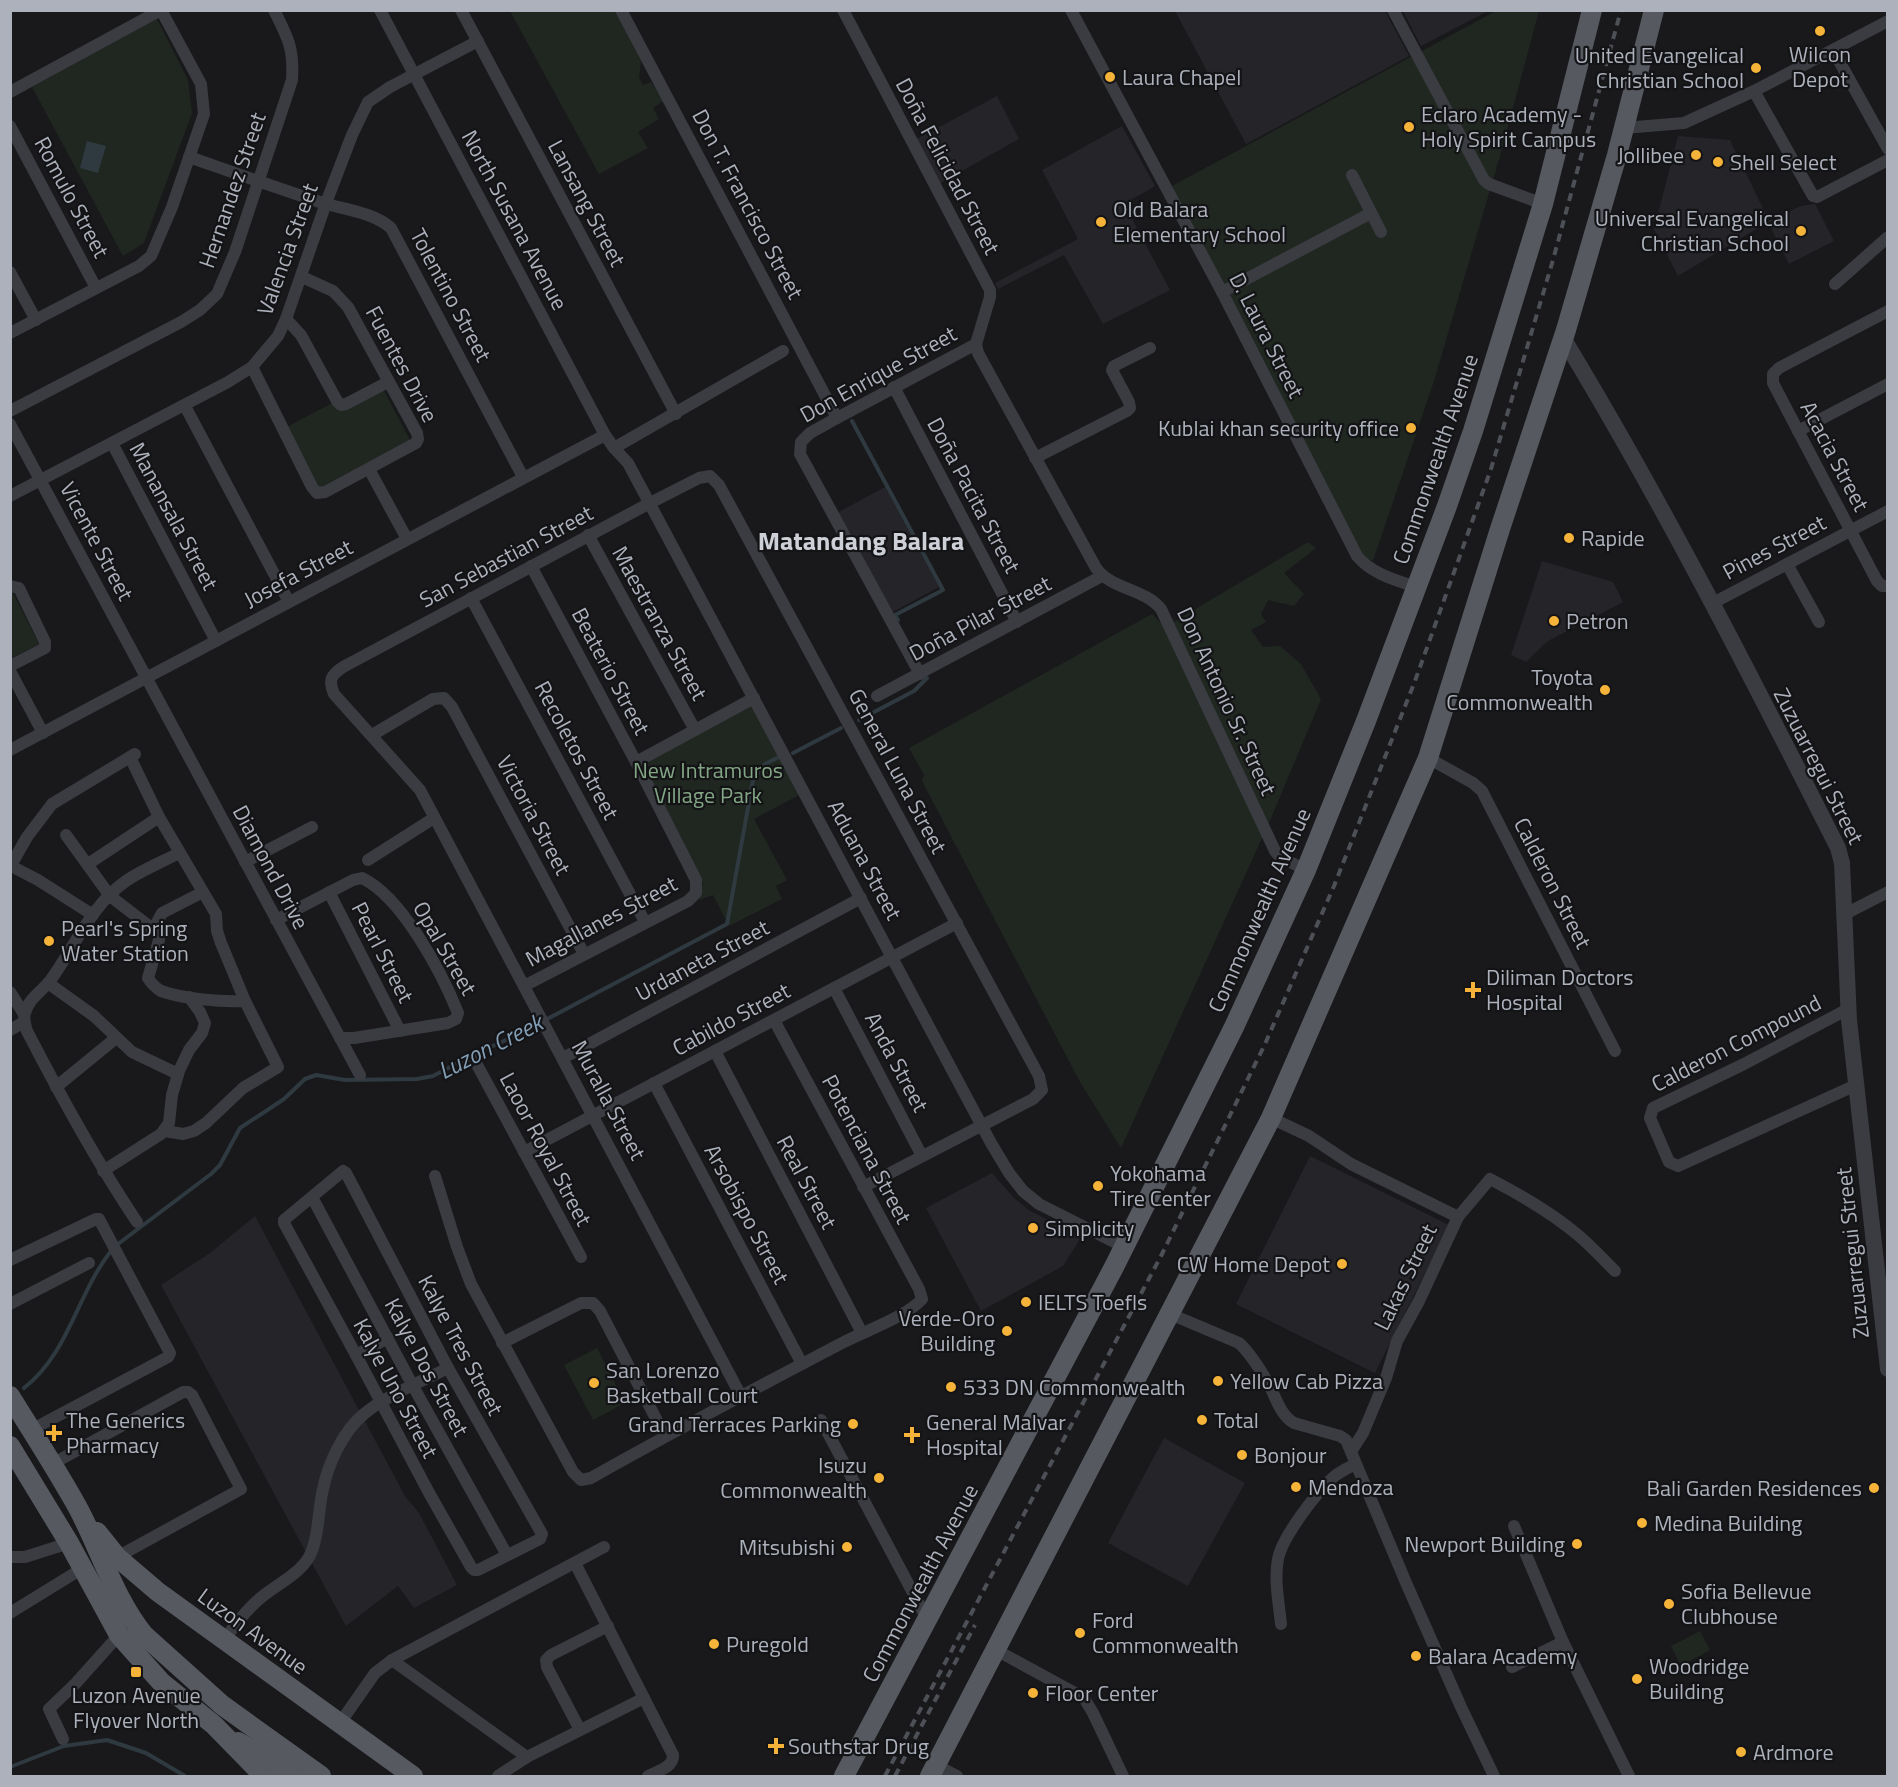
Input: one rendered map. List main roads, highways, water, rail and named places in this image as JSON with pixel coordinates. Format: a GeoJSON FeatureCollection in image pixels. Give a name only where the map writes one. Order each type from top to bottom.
{"type":"FeatureCollection","features":[{"type":"Feature","properties":{"kind":"main road","name":"Commonwealth Avenue"},"geometry":{"type":"LineString","coordinates":[[844,1776],[1124,1247],[1234,1027],[1306,870],[1366,722],[1473,432],[1543,204],[1592,10]]}},
{"type":"Feature","properties":{"kind":"main road"},"geometry":{"type":"LineString","coordinates":[[933,1771],[1271,1118],[1428,758],[1563,338],[1624,128],[1654,10]]}},
{"type":"Feature","properties":{"kind":"main road","name":"Luzon Avenue"},"geometry":{"type":"LineString","coordinates":[[10,1396],[78,1509],[135,1624],[144,1635],[222,1705],[321,1776]]}},
{"type":"Feature","properties":{"kind":"main road"},"geometry":{"type":"LineString","coordinates":[[10,1446],[69,1543],[119,1635],[162,1682],[214,1725],[257,1769],[267,1776]]}},
{"type":"Feature","properties":{"kind":"main road","name":"Luzon Avenue"},"geometry":{"type":"LineString","coordinates":[[78,1509],[117,1557],[158,1592],[413,1776]]}},
{"type":"Feature","properties":{"kind":"main road"},"geometry":{"type":"LineString","coordinates":[[214,1725],[294,1776]]}},
{"type":"Feature","properties":{"kind":"waterway","name":"Luzon Creek"},"geometry":{"type":"LineString","coordinates":[[852,421],[943,590],[895,615],[898,620]]}},
{"type":"Feature","properties":{"kind":"waterway","name":"Luzon Creek"},"geometry":{"type":"LineString","coordinates":[[859,720],[914,691],[927,678]]}},
{"type":"Feature","properties":{"kind":"waterway","name":"Luzon Creek"},"geometry":{"type":"LineString","coordinates":[[793,753],[841,728]]}},
{"type":"Feature","properties":{"kind":"waterway","name":"Luzon Creek"},"geometry":{"type":"LineString","coordinates":[[118,1244],[211,1174],[220,1165],[240,1128],[284,1099],[305,1079],[316,1075],[345,1080],[417,1079],[433,1076],[515,1036],[727,924],[753,780],[765,764],[777,758]]}},
{"type":"Feature","properties":{"kind":"waterway","name":"Luzon Creek"},"geometry":{"type":"LineString","coordinates":[[24,1388],[52,1358],[89,1286],[111,1251]]}},
{"type":"Feature","properties":{"kind":"waterway"},"geometry":{"type":"LineString","coordinates":[[10,1767],[64,1746],[107,1740],[146,1753],[185,1776]]}},
{"type":"Feature","properties":{"kind":"railway"},"geometry":{"type":"LineString","coordinates":[[885,1776],[1161,1256],[1265,1044],[1334,886],[1415,681],[1491,469],[1553,260],[1621,10]]}},
{"type":"Feature","properties":{"kind":"railway"},"geometry":{"type":"LineString","coordinates":[[895,1776],[975,1625]]}},
{"type":"Feature","properties":{"kind":"place","name":"Wilcon Depot"},"geometry":{"type":"Point","coordinates":[1820,31]}},
{"type":"Feature","properties":{"kind":"place","name":"United Evangelical Christian School"},"geometry":{"type":"Point","coordinates":[1756,68]}},
{"type":"Feature","properties":{"kind":"place","name":"Laura Chapel"},"geometry":{"type":"Point","coordinates":[1110,77]}},
{"type":"Feature","properties":{"kind":"place","name":"Eclaro Academy - Holy Spirit Campus"},"geometry":{"type":"Point","coordinates":[1409,127]}},
{"type":"Feature","properties":{"kind":"place","name":"Jollibee"},"geometry":{"type":"Point","coordinates":[1696,155]}},
{"type":"Feature","properties":{"kind":"place","name":"Shell Select"},"geometry":{"type":"Point","coordinates":[1718,162]}},
{"type":"Feature","properties":{"kind":"place","name":"Old Balara Elementary School"},"geometry":{"type":"Point","coordinates":[1101,222]}},
{"type":"Feature","properties":{"kind":"place","name":"Universal Evangelical Christian School"},"geometry":{"type":"Point","coordinates":[1801,231]}},
{"type":"Feature","properties":{"kind":"place","name":"Kublai khan security office"},"geometry":{"type":"Point","coordinates":[1411,428]}},
{"type":"Feature","properties":{"kind":"place","name":"Rapide"},"geometry":{"type":"Point","coordinates":[1569,538]}},
{"type":"Feature","properties":{"kind":"place","name":"Petron"},"geometry":{"type":"Point","coordinates":[1554,621]}},
{"type":"Feature","properties":{"kind":"place","name":"Toyota Commonwealth"},"geometry":{"type":"Point","coordinates":[1605,690]}},
{"type":"Feature","properties":{"kind":"place","name":"Pearl's Spring Water Station"},"geometry":{"type":"Point","coordinates":[49,941]}},
{"type":"Feature","properties":{"kind":"place","name":"Diliman Doctors Hospital"},"geometry":{"type":"Point","coordinates":[1473,990]}},
{"type":"Feature","properties":{"kind":"place","name":"Yokohama Tire Center"},"geometry":{"type":"Point","coordinates":[1098,1186]}},
{"type":"Feature","properties":{"kind":"place","name":"Simplicity"},"geometry":{"type":"Point","coordinates":[1033,1228]}},
{"type":"Feature","properties":{"kind":"place","name":"CW Home Depot"},"geometry":{"type":"Point","coordinates":[1342,1264]}},
{"type":"Feature","properties":{"kind":"place","name":"IELTS Toefls"},"geometry":{"type":"Point","coordinates":[1026,1302]}},
{"type":"Feature","properties":{"kind":"place","name":"Verde-Oro Building"},"geometry":{"type":"Point","coordinates":[1007,1331]}},
{"type":"Feature","properties":{"kind":"place","name":"Yellow Cab Pizza"},"geometry":{"type":"Point","coordinates":[1218,1381]}},
{"type":"Feature","properties":{"kind":"place","name":"San Lorenzo Basketball Court"},"geometry":{"type":"Point","coordinates":[594,1383]}},
{"type":"Feature","properties":{"kind":"place","name":"533 DN Commonwealth"},"geometry":{"type":"Point","coordinates":[951,1387]}},
{"type":"Feature","properties":{"kind":"place","name":"Total"},"geometry":{"type":"Point","coordinates":[1202,1420]}},
{"type":"Feature","properties":{"kind":"place","name":"Grand Terraces Parking"},"geometry":{"type":"Point","coordinates":[853,1424]}},
{"type":"Feature","properties":{"kind":"place","name":"The Generics Pharmacy"},"geometry":{"type":"Point","coordinates":[54,1433]}},
{"type":"Feature","properties":{"kind":"place","name":"General Malvar Hospital"},"geometry":{"type":"Point","coordinates":[912,1435]}},
{"type":"Feature","properties":{"kind":"place","name":"Bonjour"},"geometry":{"type":"Point","coordinates":[1242,1455]}},
{"type":"Feature","properties":{"kind":"place","name":"Isuzu Commonwealth"},"geometry":{"type":"Point","coordinates":[879,1478]}},
{"type":"Feature","properties":{"kind":"place","name":"Mendoza"},"geometry":{"type":"Point","coordinates":[1296,1487]}},
{"type":"Feature","properties":{"kind":"place","name":"Bali Garden Residences"},"geometry":{"type":"Point","coordinates":[1874,1488]}},
{"type":"Feature","properties":{"kind":"place","name":"Medina Building"},"geometry":{"type":"Point","coordinates":[1642,1523]}},
{"type":"Feature","properties":{"kind":"place","name":"Newport Building"},"geometry":{"type":"Point","coordinates":[1577,1544]}},
{"type":"Feature","properties":{"kind":"place","name":"Mitsubishi"},"geometry":{"type":"Point","coordinates":[847,1547]}},
{"type":"Feature","properties":{"kind":"place","name":"Sofia Bellevue Clubhouse"},"geometry":{"type":"Point","coordinates":[1669,1604]}},
{"type":"Feature","properties":{"kind":"place","name":"Ford Commonwealth"},"geometry":{"type":"Point","coordinates":[1080,1633]}},
{"type":"Feature","properties":{"kind":"place","name":"Puregold"},"geometry":{"type":"Point","coordinates":[714,1644]}},
{"type":"Feature","properties":{"kind":"place","name":"Balara Academy"},"geometry":{"type":"Point","coordinates":[1416,1656]}},
{"type":"Feature","properties":{"kind":"place","name":"Luzon Avenue Flyover North"},"geometry":{"type":"Point","coordinates":[136,1672]}},
{"type":"Feature","properties":{"kind":"place","name":"Woodridge Building"},"geometry":{"type":"Point","coordinates":[1637,1679]}},
{"type":"Feature","properties":{"kind":"place","name":"Floor Center"},"geometry":{"type":"Point","coordinates":[1033,1693]}},
{"type":"Feature","properties":{"kind":"place","name":"Southstar Drug"},"geometry":{"type":"Point","coordinates":[776,1746]}},
{"type":"Feature","properties":{"kind":"place","name":"Ardmore"},"geometry":{"type":"Point","coordinates":[1741,1752]}},
{"type":"Feature","properties":{"kind":"district","name":"Matandang Balara"},"geometry":{"type":"Point","coordinates":[861,540]}},
{"type":"Feature","properties":{"kind":"park label","name":"New Intramuros Village Park"},"geometry":{"type":"Point","coordinates":[708,782]}}]}
